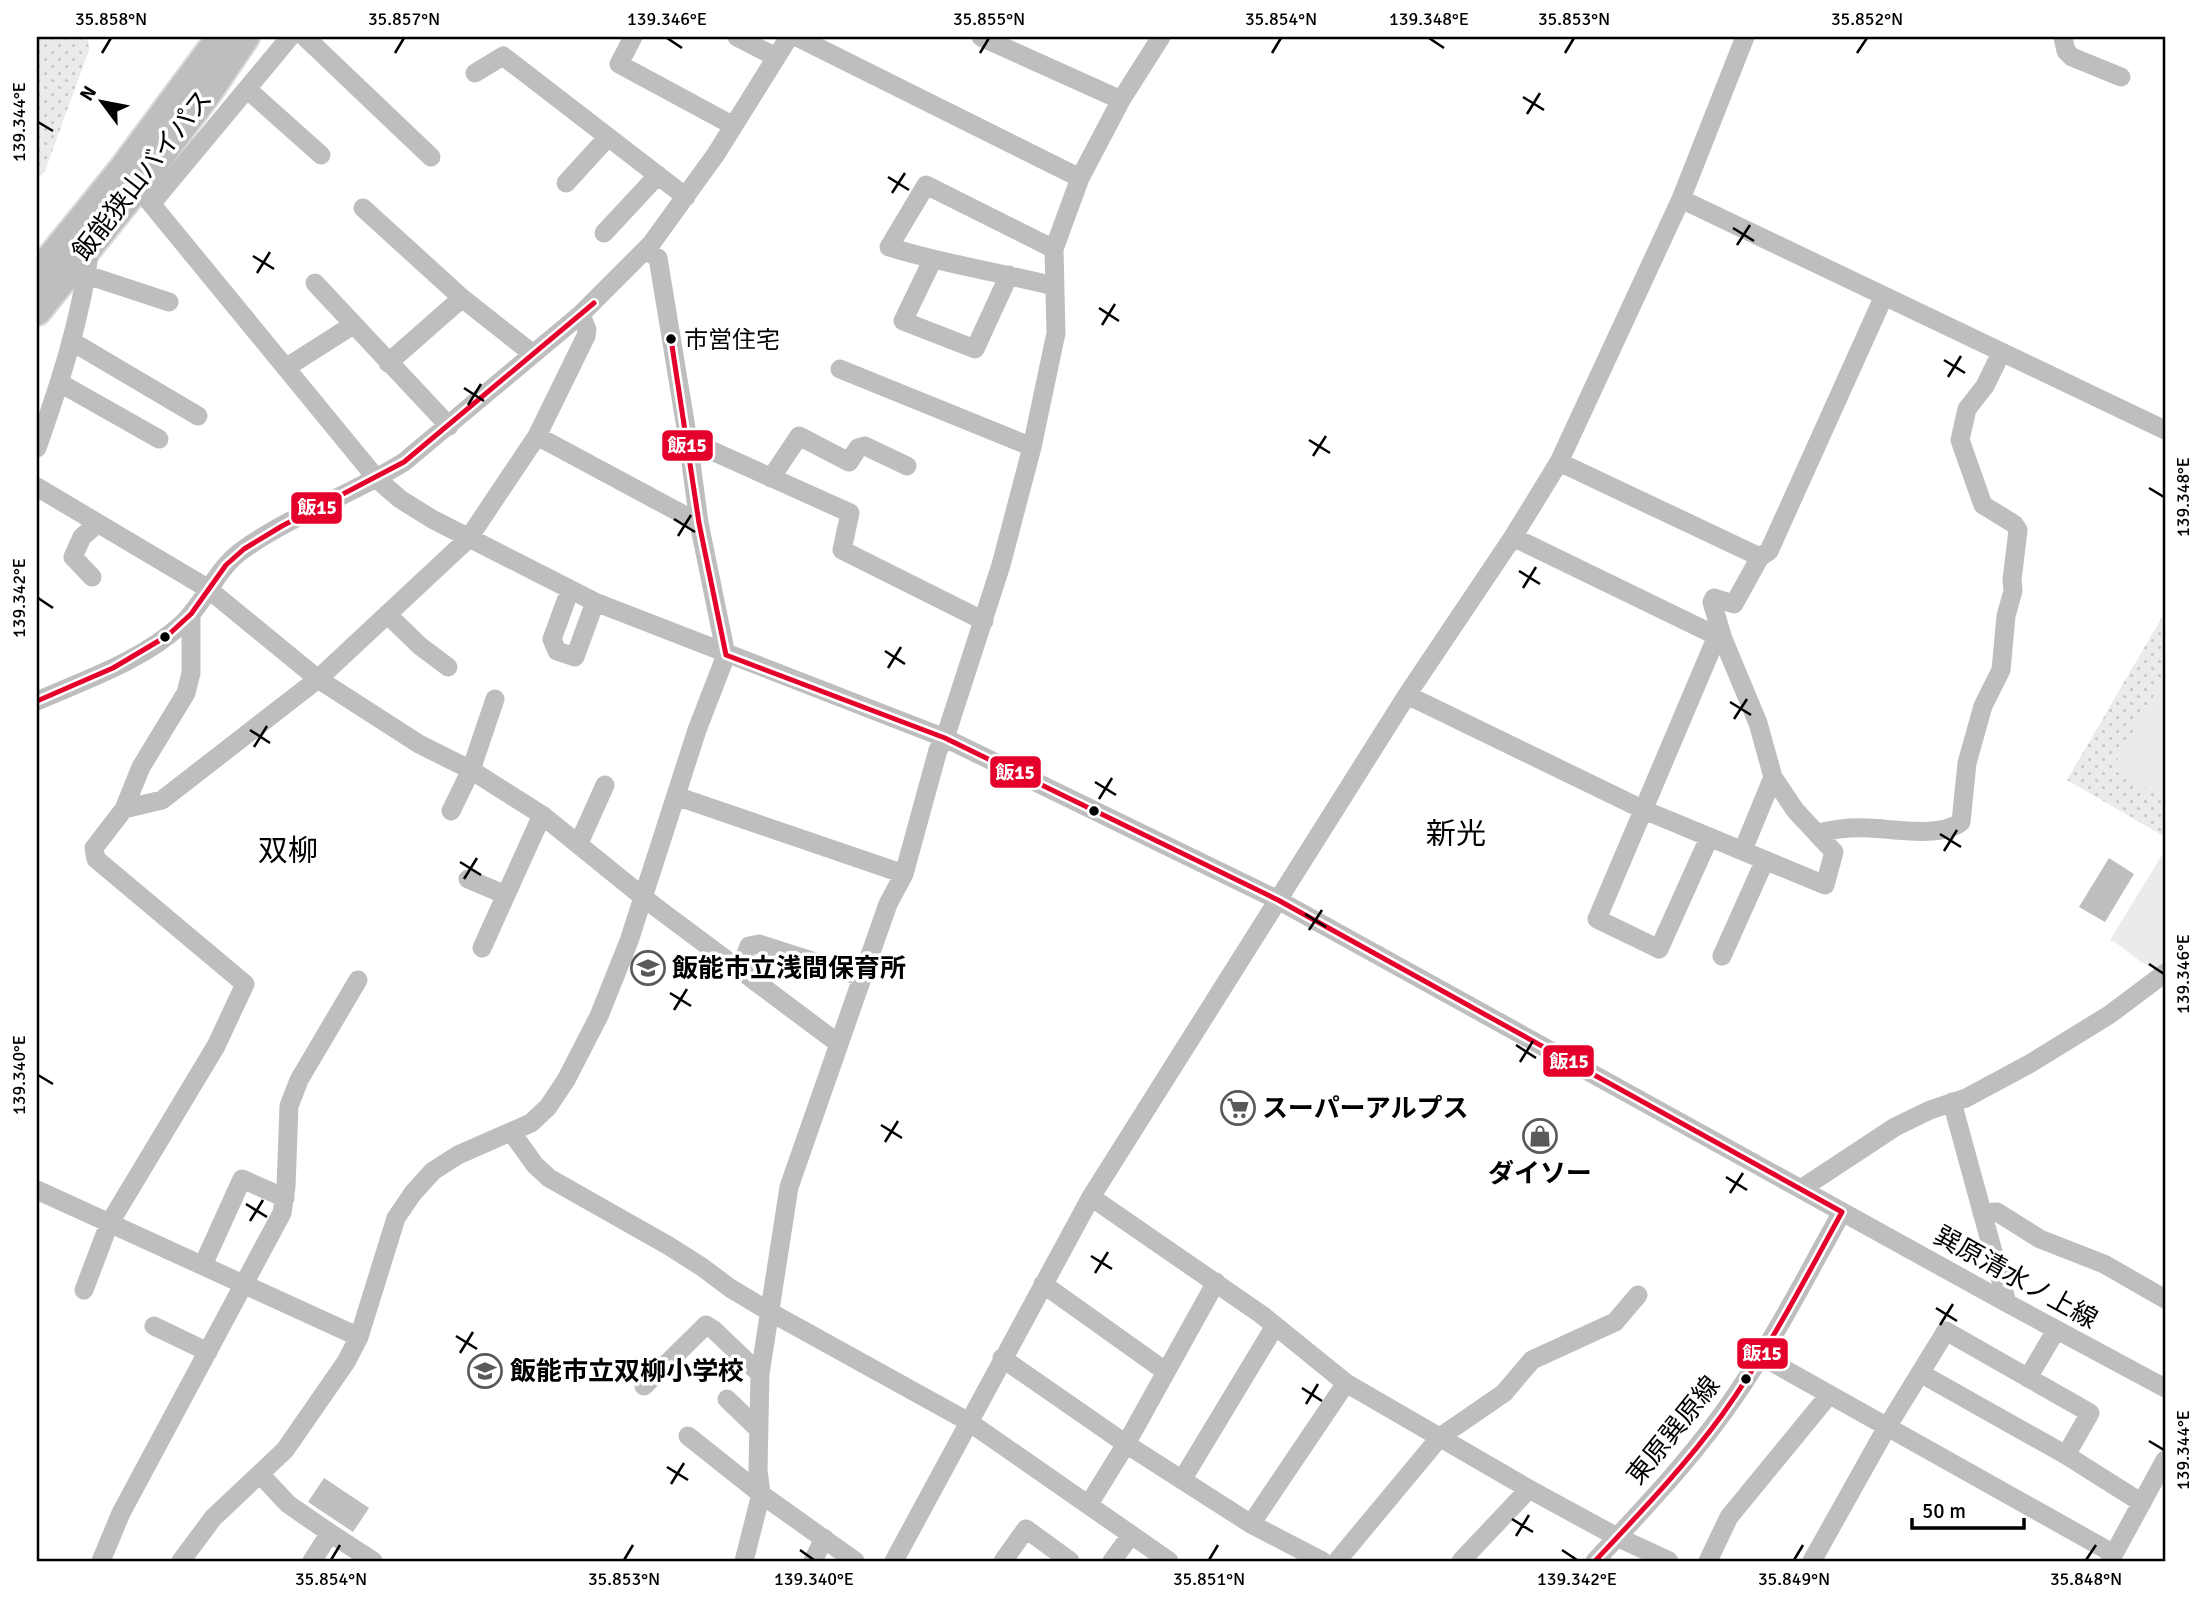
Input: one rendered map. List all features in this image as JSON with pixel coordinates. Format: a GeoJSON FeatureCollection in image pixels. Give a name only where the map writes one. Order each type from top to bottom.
{"type":"FeatureCollection","features":[{"type":"Feature","properties":{"kind":"highway","name":"飯能狭山バイパス"},"geometry":{"type":"LineString","coordinates":[[37,275],[137,186],[221,37]]}},
{"type":"Feature","properties":{"kind":"highway","name":"飯能狭山バイパス"},"geometry":{"type":"LineString","coordinates":[[37,311],[137,186],[208,92],[245,37]]}},
{"type":"Feature","properties":{"kind":"street"},"geometry":{"type":"LineString","coordinates":[[137,186],[232,108],[290,37]]}},
{"type":"Feature","properties":{"kind":"street"},"geometry":{"type":"LineString","coordinates":[[304,37],[431,157]]}},
{"type":"Feature","properties":{"kind":"street"},"geometry":{"type":"LineString","coordinates":[[633,37],[619,64],[732,125]]}},
{"type":"Feature","properties":{"kind":"street"},"geometry":{"type":"LineString","coordinates":[[737,37],[776,57]]}},
{"type":"Feature","properties":{"kind":"street"},"geometry":{"type":"LineString","coordinates":[[37,701],[129,661],[162,640],[191,614],[207,588],[241,550],[261,537],[377,479],[404,462],[581,314],[645,250],[686,197],[789,37]]}},
{"type":"Feature","properties":{"kind":"street"},"geometry":{"type":"LineString","coordinates":[[797,37],[1080,178]]}},
{"type":"Feature","properties":{"kind":"street"},"geometry":{"type":"LineString","coordinates":[[981,37],[1008,43],[1121,100]]}},
{"type":"Feature","properties":{"kind":"street"},"geometry":{"type":"LineString","coordinates":[[744,1561],[761,1493],[758,1471],[760,1374],[789,1187],[888,904],[904,873],[938,750],[945,738],[984,621],[1032,447],[1056,333],[1055,249],[1080,178],[1121,100],[1161,37]]}},
{"type":"Feature","properties":{"kind":"street"},"geometry":{"type":"LineString","coordinates":[[894,1561],[1091,1197],[1407,695],[1513,537],[1559,462],[1681,199],[1745,37]]}},
{"type":"Feature","properties":{"kind":"street"},"geometry":{"type":"LineString","coordinates":[[2063,37],[2066,51],[2072,57],[2121,77]]}},
{"type":"Feature","properties":{"kind":"street"},"geometry":{"type":"LineString","coordinates":[[475,73],[503,56],[686,197]]}},
{"type":"Feature","properties":{"kind":"street"},"geometry":{"type":"LineString","coordinates":[[247,89],[321,155]]}},
{"type":"Feature","properties":{"kind":"street"},"geometry":{"type":"LineString","coordinates":[[208,92],[232,108]]}},
{"type":"Feature","properties":{"kind":"street"},"geometry":{"type":"LineString","coordinates":[[566,184],[608,137]]}},
{"type":"Feature","properties":{"kind":"street"},"geometry":{"type":"LineString","coordinates":[[604,233],[658,175]]}},
{"type":"Feature","properties":{"kind":"street"},"geometry":{"type":"LineString","coordinates":[[1054,286],[932,261],[889,247],[926,185],[1055,249]]}},
{"type":"Feature","properties":{"kind":"street","name":"巽原清水ノ上線"},"geometry":{"type":"LineString","coordinates":[[137,186],[377,479],[400,499],[468,538],[595,602],[945,738],[1278,900],[2165,1388]]}},
{"type":"Feature","properties":{"kind":"street"},"geometry":{"type":"LineString","coordinates":[[1681,199],[2165,430]]}},
{"type":"Feature","properties":{"kind":"street"},"geometry":{"type":"LineString","coordinates":[[363,208],[462,298],[534,354]]}},
{"type":"Feature","properties":{"kind":"street"},"geometry":{"type":"LineString","coordinates":[[37,448],[60,383],[86,278],[91,242]]}},
{"type":"Feature","properties":{"kind":"street"},"geometry":{"type":"LineString","coordinates":[[181,1561],[213,1518],[285,1450],[346,1362],[359,1336],[396,1218],[414,1193],[433,1171],[458,1155],[531,1123],[548,1107],[566,1080],[598,1016],[644,898],[697,730],[726,655],[699,523],[658,258],[645,250]]}},
{"type":"Feature","properties":{"kind":"street"},"geometry":{"type":"LineString","coordinates":[[932,261],[903,321],[975,349],[1009,275]]}},
{"type":"Feature","properties":{"kind":"street"},"geometry":{"type":"LineString","coordinates":[[90,276],[169,302]]}},
{"type":"Feature","properties":{"kind":"street"},"geometry":{"type":"LineString","coordinates":[[315,283],[449,426]]}},
{"type":"Feature","properties":{"kind":"street"},"geometry":{"type":"LineString","coordinates":[[1407,695],[1644,810],[1825,885],[1834,852],[1795,810],[1773,777],[1758,723],[1720,638],[1712,602],[1714,598],[1734,604],[1760,558],[1769,551],[1884,296]]}},
{"type":"Feature","properties":{"kind":"street"},"geometry":{"type":"LineString","coordinates":[[388,363],[462,298]]}},
{"type":"Feature","properties":{"kind":"street"},"geometry":{"type":"LineString","coordinates":[[124,808],[162,800],[318,679],[468,538],[537,436],[586,336],[587,330],[581,314]]}},
{"type":"Feature","properties":{"kind":"street"},"geometry":{"type":"LineString","coordinates":[[287,367],[353,325]]}},
{"type":"Feature","properties":{"kind":"street"},"geometry":{"type":"LineString","coordinates":[[71,341],[198,416]]}},
{"type":"Feature","properties":{"kind":"street"},"geometry":{"type":"LineString","coordinates":[[1818,833],[1867,828],[1924,832],[1953,828],[1961,822],[1966,763],[1983,706],[2001,670],[2006,617],[2013,591],[2018,530],[2014,524],[1983,505],[1960,440],[1968,409],[1985,386],[2001,353]]}},
{"type":"Feature","properties":{"kind":"street"},"geometry":{"type":"LineString","coordinates":[[840,369],[1032,447]]}},
{"type":"Feature","properties":{"kind":"street"},"geometry":{"type":"LineString","coordinates":[[60,383],[159,439]]}},
{"type":"Feature","properties":{"kind":"street"},"geometry":{"type":"LineString","coordinates":[[537,436],[699,523]]}},
{"type":"Feature","properties":{"kind":"street"},"geometry":{"type":"LineString","coordinates":[[771,478],[799,436],[849,462],[858,448],[865,446],[907,466]]}},
{"type":"Feature","properties":{"kind":"street"},"geometry":{"type":"LineString","coordinates":[[688,440],[850,513],[842,550],[984,621]]}},
{"type":"Feature","properties":{"kind":"street"},"geometry":{"type":"LineString","coordinates":[[1559,462],[1760,558]]}},
{"type":"Feature","properties":{"kind":"street"},"geometry":{"type":"LineString","coordinates":[[37,487],[207,588],[318,679],[419,744],[471,770],[542,815],[644,898],[839,1044]]}},
{"type":"Feature","properties":{"kind":"street"},"geometry":{"type":"LineString","coordinates":[[92,577],[74,557],[82,537],[97,524]]}},
{"type":"Feature","properties":{"kind":"street"},"geometry":{"type":"LineString","coordinates":[[1513,537],[1720,638]]}},
{"type":"Feature","properties":{"kind":"street"},"geometry":{"type":"LineString","coordinates":[[570,590],[552,639],[557,650],[575,657],[595,602]]}},
{"type":"Feature","properties":{"kind":"street"},"geometry":{"type":"LineString","coordinates":[[84,1290],[109,1224],[216,1046],[245,984],[96,859],[94,848],[124,808],[141,768],[186,693],[191,673],[191,614]]}},
{"type":"Feature","properties":{"kind":"street"},"geometry":{"type":"LineString","coordinates":[[388,615],[420,646],[448,667]]}},
{"type":"Feature","properties":{"kind":"street"},"geometry":{"type":"LineString","coordinates":[[1709,838],[1659,949],[1597,919],[1720,638]]}},
{"type":"Feature","properties":{"kind":"street"},"geometry":{"type":"LineString","coordinates":[[451,811],[471,770],[495,699]]}},
{"type":"Feature","properties":{"kind":"street"},"geometry":{"type":"LineString","coordinates":[[1743,850],[1773,777]]}},
{"type":"Feature","properties":{"kind":"street"},"geometry":{"type":"LineString","coordinates":[[579,843],[605,785]]}},
{"type":"Feature","properties":{"kind":"street"},"geometry":{"type":"LineString","coordinates":[[676,796],[904,873]]}},
{"type":"Feature","properties":{"kind":"street"},"geometry":{"type":"LineString","coordinates":[[482,948],[542,815]]}},
{"type":"Feature","properties":{"kind":"street"},"geometry":{"type":"LineString","coordinates":[[1722,956],[1766,860]]}},
{"type":"Feature","properties":{"kind":"street"},"geometry":{"type":"LineString","coordinates":[[468,879],[506,895]]}},
{"type":"Feature","properties":{"kind":"street"},"geometry":{"type":"LineString","coordinates":[[740,970],[749,946],[760,944],[862,977]]}},
{"type":"Feature","properties":{"kind":"street"},"geometry":{"type":"LineString","coordinates":[[1801,1189],[1895,1127],[1966,1098],[2031,1063],[2109,1015],[2165,973]]}},
{"type":"Feature","properties":{"kind":"street"},"geometry":{"type":"LineString","coordinates":[[101,1561],[121,1513],[282,1213],[289,1106],[299,1080],[358,980]]}},
{"type":"Feature","properties":{"kind":"street"},"geometry":{"type":"LineString","coordinates":[[1952,1102],[2007,1303]]}},
{"type":"Feature","properties":{"kind":"street"},"geometry":{"type":"LineString","coordinates":[[512,1133],[535,1165],[549,1178],[669,1246],[770,1312],[969,1422],[1169,1561]]}},
{"type":"Feature","properties":{"kind":"street"},"geometry":{"type":"LineString","coordinates":[[203,1265],[242,1179],[285,1198]]}},
{"type":"Feature","properties":{"kind":"street"},"geometry":{"type":"LineString","coordinates":[[37,1190],[359,1336]]}},
{"type":"Feature","properties":{"kind":"street"},"geometry":{"type":"LineString","coordinates":[[1091,1197],[1216,1282],[1346,1383],[1529,1489],[1617,1537],[1669,1561]]}},
{"type":"Feature","properties":{"kind":"street","name":"東原巽原線"},"geometry":{"type":"LineString","coordinates":[[1595,1561],[1694,1452],[1761,1356],[1842,1212]]}},
{"type":"Feature","properties":{"kind":"street"},"geometry":{"type":"LineString","coordinates":[[1982,1213],[1997,1212],[2040,1239],[2104,1264],[2165,1299]]}},
{"type":"Feature","properties":{"kind":"street"},"geometry":{"type":"LineString","coordinates":[[1089,1504],[1126,1444],[1216,1282]]}},
{"type":"Feature","properties":{"kind":"street"},"geometry":{"type":"LineString","coordinates":[[1043,1284],[1165,1371]]}},
{"type":"Feature","properties":{"kind":"street"},"geometry":{"type":"LineString","coordinates":[[1337,1561],[1440,1437],[1504,1393],[1532,1360],[1615,1322],[1638,1295]]}},
{"type":"Feature","properties":{"kind":"street"},"geometry":{"type":"LineString","coordinates":[[644,1386],[706,1325],[760,1374]]}},
{"type":"Feature","properties":{"kind":"street"},"geometry":{"type":"LineString","coordinates":[[154,1326],[208,1352]]}},
{"type":"Feature","properties":{"kind":"street"},"geometry":{"type":"LineString","coordinates":[[1182,1480],[1275,1326]]}},
{"type":"Feature","properties":{"kind":"street"},"geometry":{"type":"LineString","coordinates":[[2028,1378],[2056,1330]]}},
{"type":"Feature","properties":{"kind":"street"},"geometry":{"type":"LineString","coordinates":[[1812,1561],[1886,1427],[1946,1331],[2090,1413],[2066,1455]]}},
{"type":"Feature","properties":{"kind":"street"},"geometry":{"type":"LineString","coordinates":[[1761,1356],[2112,1558],[2165,1460]]}},
{"type":"Feature","properties":{"kind":"street"},"geometry":{"type":"LineString","coordinates":[[1002,1359],[1126,1444],[1251,1524],[1322,1561]]}},
{"type":"Feature","properties":{"kind":"street"},"geometry":{"type":"LineString","coordinates":[[1920,1373],[2066,1455],[2142,1503]]}},
{"type":"Feature","properties":{"kind":"street"},"geometry":{"type":"LineString","coordinates":[[1251,1524],[1346,1383]]}},
{"type":"Feature","properties":{"kind":"street"},"geometry":{"type":"LineString","coordinates":[[1708,1561],[1729,1517],[1829,1395]]}},
{"type":"Feature","properties":{"kind":"street"},"geometry":{"type":"LineString","coordinates":[[727,1399],[758,1429]]}},
{"type":"Feature","properties":{"kind":"street"},"geometry":{"type":"LineString","coordinates":[[688,1436],[855,1561]]}},
{"type":"Feature","properties":{"kind":"street"},"geometry":{"type":"LineString","coordinates":[[260,1474],[288,1504],[373,1561]]}},
{"type":"Feature","properties":{"kind":"street"},"geometry":{"type":"LineString","coordinates":[[1461,1561],[1529,1489]]}},
{"type":"Feature","properties":{"kind":"street"},"geometry":{"type":"LineString","coordinates":[[1003,1561],[1026,1529],[1070,1561]]}},
{"type":"Feature","properties":{"kind":"street"},"geometry":{"type":"LineString","coordinates":[[312,1561],[330,1533]]}},
{"type":"Feature","properties":{"kind":"street"},"geometry":{"type":"LineString","coordinates":[[1112,1561],[1131,1535]]}},
{"type":"Feature","properties":{"kind":"street"},"geometry":{"type":"LineString","coordinates":[[813,1561],[824,1538]]}},
{"type":"Feature","properties":{"kind":"shaded area"},"geometry":{"type":"Polygon","coordinates":[[[37,37],[88,37],[89,50],[45,171],[37,180],[37,37]]]}},
{"type":"Feature","properties":{"kind":"shaded area"},"geometry":{"type":"Polygon","coordinates":[[[2165,612],[2165,837],[2067,780],[2165,612]]]}},
{"type":"Feature","properties":{"kind":"shaded area"},"geometry":{"type":"Polygon","coordinates":[[[2165,676],[2165,800],[2112,769],[2165,676]]]}},
{"type":"Feature","properties":{"kind":"shaded area"},"geometry":{"type":"Polygon","coordinates":[[[2164,852],[2165,966],[2158,968],[2144,964],[2110,940],[2164,852]]]}},
{"type":"Feature","properties":{"kind":"shaded area"},"geometry":{"type":"Polygon","coordinates":[[[2109,858],[2134,874],[2105,922],[2079,907],[2109,858]]]}},
{"type":"Feature","properties":{"kind":"shaded area"},"geometry":{"type":"Polygon","coordinates":[[[324,1478],[369,1508],[353,1532],[308,1502],[324,1478]]]}},
{"type":"Feature","properties":{"kind":"transit line","name":"飯15"},"geometry":{"type":"LineString","coordinates":[[37,701],[113,668],[167,636],[191,614],[226,565],[244,549],[404,462],[594,303]]}},
{"type":"Feature","properties":{"kind":"transit line","name":"飯15"},"geometry":{"type":"LineString","coordinates":[[671,339],[699,523],[726,655]]}},
{"type":"Feature","properties":{"kind":"transit line","name":"飯15"},"geometry":{"type":"LineString","coordinates":[[726,655],[945,738],[1278,900],[1842,1212]]}},
{"type":"Feature","properties":{"kind":"transit line","name":"飯15"},"geometry":{"type":"LineString","coordinates":[[1595,1561],[1677,1472],[1739,1391],[1842,1212]]}},
{"type":"Feature","properties":{"kind":"place","name":"市営住宅"},"geometry":{"type":"Point","coordinates":[671,339]}},
{"type":"Feature","properties":{"kind":"place","name":"飯能市立浅間保育所"},"geometry":{"type":"Point","coordinates":[648,968]}},
{"type":"Feature","properties":{"kind":"place","name":"スーパーアルプス"},"geometry":{"type":"Point","coordinates":[1238,1108]}},
{"type":"Feature","properties":{"kind":"place","name":"ダイソー"},"geometry":{"type":"Point","coordinates":[1540,1136]}},
{"type":"Feature","properties":{"kind":"place","name":"飯能市立双柳小学校"},"geometry":{"type":"Point","coordinates":[485,1371]}},
{"type":"Feature","properties":{"kind":"district","name":"新光"},"geometry":{"type":"Point","coordinates":[1456,834]}},
{"type":"Feature","properties":{"kind":"district","name":"双柳"},"geometry":{"type":"Point","coordinates":[288,851]}}]}
